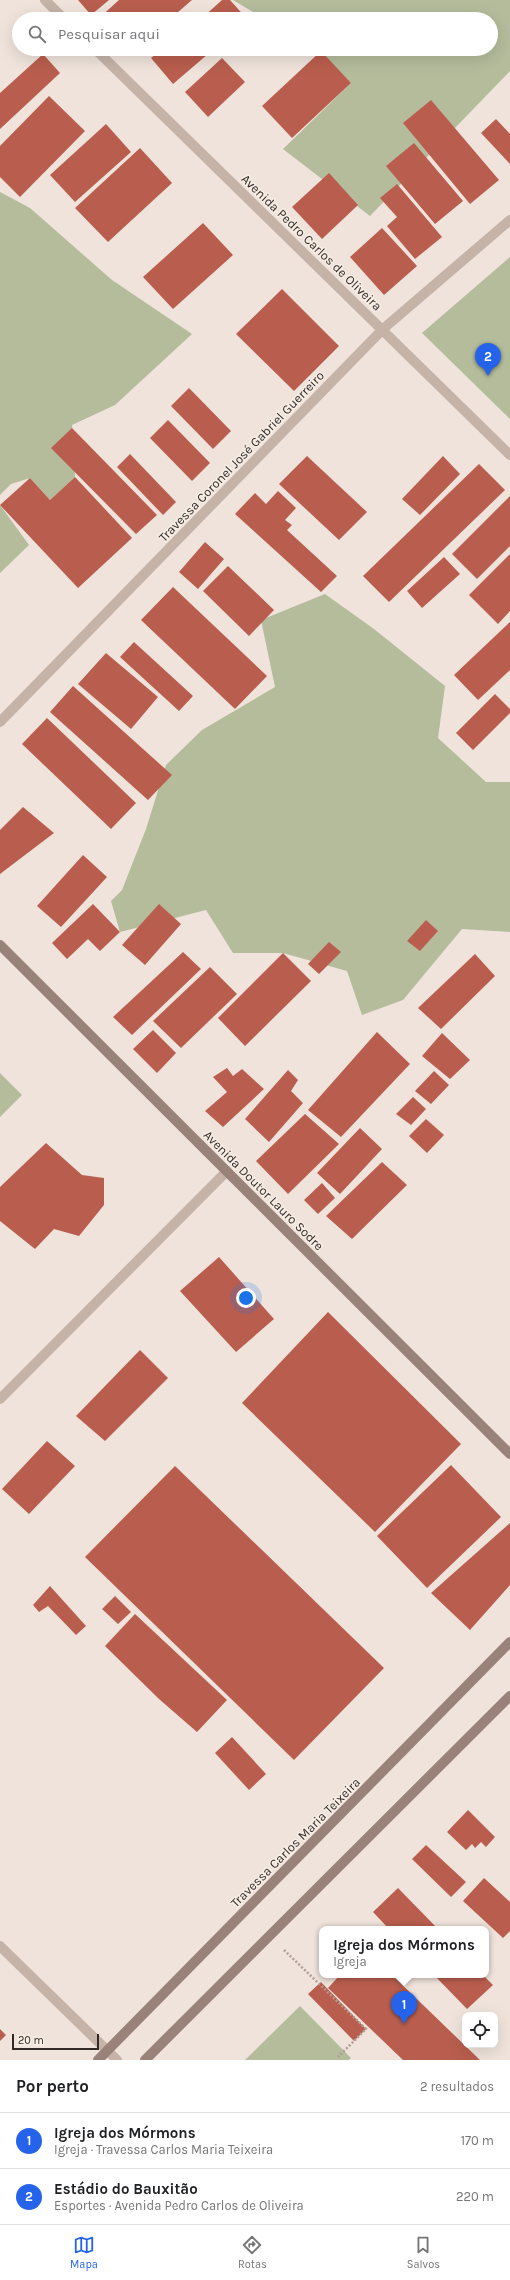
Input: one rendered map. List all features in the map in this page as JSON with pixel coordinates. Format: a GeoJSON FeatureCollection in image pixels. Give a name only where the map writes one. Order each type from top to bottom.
{"type":"FeatureCollection","features":[{"type":"Feature","properties":{"kind":"main road","name":"Avenida Doutor Lauro Sodre"},"geometry":{"type":"LineString","coordinates":[[0,945],[510,1454]]}},
{"type":"Feature","properties":{"kind":"main road","name":"Travessa Carlos Maria Teixeira"},"geometry":{"type":"LineString","coordinates":[[98,2060],[510,1642]]}},
{"type":"Feature","properties":{"kind":"main road"},"geometry":{"type":"LineString","coordinates":[[145,2060],[510,1696]]}},
{"type":"Feature","properties":{"kind":"street"},"geometry":{"type":"LineString","coordinates":[[44,0],[57,12]]}},
{"type":"Feature","properties":{"kind":"street","name":"Avenida Pedro Carlos de Oliveira"},"geometry":{"type":"LineString","coordinates":[[102,56],[383,329],[510,455]]}},
{"type":"Feature","properties":{"kind":"street","name":"Travessa Coronel José Gabriel Guerreiro"},"geometry":{"type":"LineString","coordinates":[[0,722],[383,329],[510,220]]}},
{"type":"Feature","properties":{"kind":"street"},"geometry":{"type":"LineString","coordinates":[[0,1399],[227,1171]]}},
{"type":"Feature","properties":{"kind":"street"},"geometry":{"type":"LineString","coordinates":[[0,1946],[117,2060]]}},
{"type":"Feature","properties":{"kind":"path"},"geometry":{"type":"LineString","coordinates":[[270,1935],[366,2030],[338,2057]]}},
{"type":"Feature","properties":{"kind":"green space"},"geometry":{"type":"Polygon","coordinates":[[[233,0],[510,0],[510,71],[370,216],[283,149],[351,83],[320,56],[498,56],[498,12],[253,12],[233,0]]]}},
{"type":"Feature","properties":{"kind":"green space"},"geometry":{"type":"Polygon","coordinates":[[[0,192],[30,208],[112,280],[192,334],[115,405],[72,425],[75,477],[50,500],[30,478],[11,484],[0,495],[0,192]]]}},
{"type":"Feature","properties":{"kind":"green space"},"geometry":{"type":"Polygon","coordinates":[[[510,257],[510,419],[422,333],[510,257]]]}},
{"type":"Feature","properties":{"kind":"green space"},"geometry":{"type":"Polygon","coordinates":[[[0,505],[29,545],[0,573],[0,505]]]}},
{"type":"Feature","properties":{"kind":"green space"},"geometry":{"type":"Polygon","coordinates":[[[325,594],[374,629],[445,686],[438,738],[486,782],[510,782],[510,932],[462,929],[403,1000],[362,1015],[347,971],[283,953],[233,953],[206,910],[120,932],[111,901],[122,890],[146,829],[166,765],[202,730],[275,687],[261,620],[325,594]]]}},
{"type":"Feature","properties":{"kind":"green space"},"geometry":{"type":"Polygon","coordinates":[[[0,1073],[22,1095],[0,1117],[0,1073]]]}},
{"type":"Feature","properties":{"kind":"green space"},"geometry":{"type":"Polygon","coordinates":[[[300,2006],[351,2058],[349,2060],[245,2060],[300,2006]]]}},
{"type":"Feature","properties":{"kind":"building"},"geometry":{"type":"Polygon","coordinates":[[[78,0],[109,0],[95,12],[88,12],[78,0]]]}},
{"type":"Feature","properties":{"kind":"building"},"geometry":{"type":"Polygon","coordinates":[[[119,0],[192,0],[178,12],[106,12],[119,0]]]}},
{"type":"Feature","properties":{"kind":"building"},"geometry":{"type":"Polygon","coordinates":[[[222,0],[230,0],[241,12],[209,12],[222,0]]]}},
{"type":"Feature","properties":{"kind":"building"},"geometry":{"type":"Polygon","coordinates":[[[41,56],[45,56],[60,73],[0,129],[0,93],[41,56]]]}},
{"type":"Feature","properties":{"kind":"building"},"geometry":{"type":"Polygon","coordinates":[[[153,56],[206,56],[173,84],[151,58],[153,56]]]}},
{"type":"Feature","properties":{"kind":"building"},"geometry":{"type":"Polygon","coordinates":[[[316,56],[326,56],[351,83],[292,138],[262,106],[316,56]]]}},
{"type":"Feature","properties":{"kind":"building"},"geometry":{"type":"Polygon","coordinates":[[[222,58],[245,82],[208,117],[185,92],[222,58]]]}},
{"type":"Feature","properties":{"kind":"building"},"geometry":{"type":"Polygon","coordinates":[[[49,96],[85,131],[20,197],[0,177],[0,146],[49,96]]]}},
{"type":"Feature","properties":{"kind":"building"},"geometry":{"type":"Polygon","coordinates":[[[431,100],[499,180],[470,204],[403,123],[431,100]]]}},
{"type":"Feature","properties":{"kind":"building"},"geometry":{"type":"Polygon","coordinates":[[[496,119],[510,134],[510,164],[481,133],[496,119]]]}},
{"type":"Feature","properties":{"kind":"building"},"geometry":{"type":"Polygon","coordinates":[[[106,124],[131,152],[75,202],[50,175],[106,124]]]}},
{"type":"Feature","properties":{"kind":"building"},"geometry":{"type":"Polygon","coordinates":[[[414,143],[463,201],[435,224],[386,166],[414,143]]]}},
{"type":"Feature","properties":{"kind":"building"},"geometry":{"type":"Polygon","coordinates":[[[140,148],[172,183],[108,242],[75,208],[140,148]]]}},
{"type":"Feature","properties":{"kind":"building"},"geometry":{"type":"Polygon","coordinates":[[[329,173],[358,205],[322,239],[292,207],[329,173]]]}},
{"type":"Feature","properties":{"kind":"building"},"geometry":{"type":"Polygon","coordinates":[[[397,184],[442,237],[415,259],[387,226],[397,217],[380,198],[397,184]]]}},
{"type":"Feature","properties":{"kind":"building"},"geometry":{"type":"Polygon","coordinates":[[[203,223],[233,255],[173,309],[143,277],[203,223]]]}},
{"type":"Feature","properties":{"kind":"building"},"geometry":{"type":"Polygon","coordinates":[[[382,228],[417,266],[384,295],[350,257],[382,228]]]}},
{"type":"Feature","properties":{"kind":"building"},"geometry":{"type":"Polygon","coordinates":[[[282,289],[339,346],[294,391],[236,334],[282,289]]]}},
{"type":"Feature","properties":{"kind":"building"},"geometry":{"type":"Polygon","coordinates":[[[189,388],[231,431],[213,449],[171,406],[189,388]]]}},
{"type":"Feature","properties":{"kind":"building"},"geometry":{"type":"Polygon","coordinates":[[[168,420],[210,463],[192,481],[150,438],[168,420]]]}},
{"type":"Feature","properties":{"kind":"building"},"geometry":{"type":"Polygon","coordinates":[[[72,428],[157,515],[136,534],[51,448],[72,428]]]}},
{"type":"Feature","properties":{"kind":"building"},"geometry":{"type":"Polygon","coordinates":[[[130,454],[176,502],[163,515],[117,467],[130,454]]]}},
{"type":"Feature","properties":{"kind":"building"},"geometry":{"type":"Polygon","coordinates":[[[307,456],[367,512],[339,540],[279,484],[307,456]]]}},
{"type":"Feature","properties":{"kind":"building"},"geometry":{"type":"Polygon","coordinates":[[[443,456],[460,474],[420,515],[402,499],[443,456]]]}},
{"type":"Feature","properties":{"kind":"building"},"geometry":{"type":"Polygon","coordinates":[[[479,464],[505,490],[389,602],[363,576],[479,464]]]}},
{"type":"Feature","properties":{"kind":"building"},"geometry":{"type":"Polygon","coordinates":[[[75,477],[132,538],[78,588],[0,505],[30,478],[50,500],[75,477]]]}},
{"type":"Feature","properties":{"kind":"building"},"geometry":{"type":"Polygon","coordinates":[[[278,491],[296,508],[285,520],[292,525],[287,530],[337,576],[321,592],[235,514],[255,493],[266,504],[278,491]]]}},
{"type":"Feature","properties":{"kind":"building"},"geometry":{"type":"Polygon","coordinates":[[[510,496],[510,546],[477,579],[452,554],[510,496]]]}},
{"type":"Feature","properties":{"kind":"building"},"geometry":{"type":"Polygon","coordinates":[[[205,542],[224,559],[198,589],[179,572],[205,542]]]}},
{"type":"Feature","properties":{"kind":"building"},"geometry":{"type":"Polygon","coordinates":[[[510,554],[510,611],[498,624],[469,595],[510,554]]]}},
{"type":"Feature","properties":{"kind":"building"},"geometry":{"type":"Polygon","coordinates":[[[444,557],[460,574],[422,608],[407,591],[444,557]]]}},
{"type":"Feature","properties":{"kind":"building"},"geometry":{"type":"Polygon","coordinates":[[[228,566],[274,610],[249,636],[203,591],[228,566]]]}},
{"type":"Feature","properties":{"kind":"building"},"geometry":{"type":"Polygon","coordinates":[[[173,587],[267,676],[235,709],[141,620],[173,587]]]}},
{"type":"Feature","properties":{"kind":"building"},"geometry":{"type":"Polygon","coordinates":[[[510,622],[510,670],[478,700],[454,675],[510,622]]]}},
{"type":"Feature","properties":{"kind":"building"},"geometry":{"type":"Polygon","coordinates":[[[134,642],[193,696],[179,711],[120,657],[134,642]]]}},
{"type":"Feature","properties":{"kind":"building"},"geometry":{"type":"Polygon","coordinates":[[[106,653],[158,697],[131,729],[78,684],[106,653]]]}},
{"type":"Feature","properties":{"kind":"building"},"geometry":{"type":"Polygon","coordinates":[[[73,686],[172,775],[148,800],[50,712],[73,686]]]}},
{"type":"Feature","properties":{"kind":"building"},"geometry":{"type":"Polygon","coordinates":[[[495,694],[510,709],[510,713],[473,750],[456,733],[495,694]]]}},
{"type":"Feature","properties":{"kind":"building"},"geometry":{"type":"Polygon","coordinates":[[[47,718],[136,803],[111,829],[22,744],[47,718]]]}},
{"type":"Feature","properties":{"kind":"building"},"geometry":{"type":"Polygon","coordinates":[[[23,807],[54,833],[0,874],[0,830],[23,807]]]}},
{"type":"Feature","properties":{"kind":"building"},"geometry":{"type":"Polygon","coordinates":[[[83,855],[107,877],[61,927],[37,906],[83,855]]]}},
{"type":"Feature","properties":{"kind":"building"},"geometry":{"type":"Polygon","coordinates":[[[93,904],[120,932],[100,951],[88,939],[67,959],[52,943],[93,904]]]}},
{"type":"Feature","properties":{"kind":"building"},"geometry":{"type":"Polygon","coordinates":[[[159,904],[181,924],[145,965],[122,945],[159,904]]]}},
{"type":"Feature","properties":{"kind":"building"},"geometry":{"type":"Polygon","coordinates":[[[426,920],[438,931],[420,951],[407,941],[426,920]]]}},
{"type":"Feature","properties":{"kind":"building"},"geometry":{"type":"Polygon","coordinates":[[[329,942],[341,952],[319,974],[308,964],[329,942]]]}},
{"type":"Feature","properties":{"kind":"building"},"geometry":{"type":"Polygon","coordinates":[[[183,952],[201,969],[132,1035],[113,1017],[183,952]]]}},
{"type":"Feature","properties":{"kind":"building"},"geometry":{"type":"Polygon","coordinates":[[[283,953],[311,981],[245,1046],[218,1018],[283,953]]]}},
{"type":"Feature","properties":{"kind":"building"},"geometry":{"type":"Polygon","coordinates":[[[475,954],[495,976],[441,1029],[418,1008],[475,954]]]}},
{"type":"Feature","properties":{"kind":"building"},"geometry":{"type":"Polygon","coordinates":[[[210,967],[237,994],[181,1048],[153,1021],[210,967]]]}},
{"type":"Feature","properties":{"kind":"building"},"geometry":{"type":"Polygon","coordinates":[[[153,1030],[176,1053],[157,1073],[133,1049],[153,1030]]]}},
{"type":"Feature","properties":{"kind":"building"},"geometry":{"type":"Polygon","coordinates":[[[377,1032],[410,1064],[341,1137],[308,1110],[377,1032]]]}},
{"type":"Feature","properties":{"kind":"building"},"geometry":{"type":"Polygon","coordinates":[[[442,1033],[470,1060],[450,1079],[422,1056],[442,1033]]]}},
{"type":"Feature","properties":{"kind":"building"},"geometry":{"type":"Polygon","coordinates":[[[227,1068],[233,1076],[242,1069],[264,1089],[223,1127],[205,1111],[227,1092],[213,1077],[227,1068]]]}},
{"type":"Feature","properties":{"kind":"building"},"geometry":{"type":"Polygon","coordinates":[[[288,1070],[298,1080],[291,1091],[303,1103],[269,1142],[245,1119],[288,1070]]]}},
{"type":"Feature","properties":{"kind":"building"},"geometry":{"type":"Polygon","coordinates":[[[434,1071],[449,1085],[431,1104],[415,1091],[434,1071]]]}},
{"type":"Feature","properties":{"kind":"building"},"geometry":{"type":"Polygon","coordinates":[[[413,1097],[426,1109],[411,1125],[396,1114],[413,1097]]]}},
{"type":"Feature","properties":{"kind":"building"},"geometry":{"type":"Polygon","coordinates":[[[305,1114],[339,1144],[288,1194],[256,1161],[305,1114]]]}},
{"type":"Feature","properties":{"kind":"building"},"geometry":{"type":"Polygon","coordinates":[[[426,1119],[444,1135],[427,1153],[409,1136],[426,1119]]]}},
{"type":"Feature","properties":{"kind":"building"},"geometry":{"type":"Polygon","coordinates":[[[360,1128],[382,1149],[340,1194],[317,1173],[360,1128]]]}},
{"type":"Feature","properties":{"kind":"building"},"geometry":{"type":"Polygon","coordinates":[[[46,1143],[82,1175],[104,1178],[104,1205],[79,1236],[54,1229],[35,1249],[0,1221],[0,1187],[46,1143]]]}},
{"type":"Feature","properties":{"kind":"building"},"geometry":{"type":"Polygon","coordinates":[[[382,1162],[407,1185],[352,1239],[326,1216],[382,1162]]]}},
{"type":"Feature","properties":{"kind":"building"},"geometry":{"type":"Polygon","coordinates":[[[322,1183],[335,1198],[318,1214],[304,1200],[322,1183]]]}},
{"type":"Feature","properties":{"kind":"building"},"geometry":{"type":"Polygon","coordinates":[[[219,1257],[274,1319],[236,1352],[180,1291],[219,1257]]]}},
{"type":"Feature","properties":{"kind":"building"},"geometry":{"type":"Polygon","coordinates":[[[328,1312],[461,1444],[375,1532],[242,1403],[328,1312]]]}},
{"type":"Feature","properties":{"kind":"building"},"geometry":{"type":"Polygon","coordinates":[[[140,1350],[168,1378],[105,1441],[76,1416],[140,1350]]]}},
{"type":"Feature","properties":{"kind":"building"},"geometry":{"type":"Polygon","coordinates":[[[47,1441],[75,1466],[29,1514],[2,1489],[47,1441]]]}},
{"type":"Feature","properties":{"kind":"building"},"geometry":{"type":"Polygon","coordinates":[[[451,1465],[501,1517],[427,1588],[377,1536],[451,1465]]]}},
{"type":"Feature","properties":{"kind":"building"},"geometry":{"type":"Polygon","coordinates":[[[175,1466],[384,1668],[294,1760],[85,1557],[175,1466]]]}},
{"type":"Feature","properties":{"kind":"building"},"geometry":{"type":"Polygon","coordinates":[[[510,1523],[510,1585],[470,1630],[431,1593],[510,1523]]]}},
{"type":"Feature","properties":{"kind":"building"},"geometry":{"type":"Polygon","coordinates":[[[50,1586],[86,1626],[76,1635],[48,1606],[39,1612],[33,1605],[50,1586]]]}},
{"type":"Feature","properties":{"kind":"building"},"geometry":{"type":"Polygon","coordinates":[[[115,1596],[131,1612],[118,1624],[102,1609],[115,1596]]]}},
{"type":"Feature","properties":{"kind":"building"},"geometry":{"type":"Polygon","coordinates":[[[135,1614],[227,1700],[197,1732],[159,1699],[105,1646],[135,1614]]]}},
{"type":"Feature","properties":{"kind":"building"},"geometry":{"type":"Polygon","coordinates":[[[232,1737],[266,1774],[249,1790],[215,1753],[232,1737]]]}},
{"type":"Feature","properties":{"kind":"building"},"geometry":{"type":"Polygon","coordinates":[[[468,1810],[495,1837],[486,1847],[481,1842],[475,1848],[472,1844],[466,1850],[447,1832],[468,1810]]]}},
{"type":"Feature","properties":{"kind":"building"},"geometry":{"type":"Polygon","coordinates":[[[426,1845],[466,1882],[451,1897],[412,1859],[426,1845]]]}},
{"type":"Feature","properties":{"kind":"building"},"geometry":{"type":"Polygon","coordinates":[[[484,1878],[510,1902],[510,1931],[503,1938],[463,1901],[484,1878]]]}},
{"type":"Feature","properties":{"kind":"building"},"geometry":{"type":"Polygon","coordinates":[[[398,1888],[435,1926],[386,1926],[373,1912],[398,1888]]]}},
{"type":"Feature","properties":{"kind":"building"},"geometry":{"type":"Polygon","coordinates":[[[337,1978],[395,1978],[462,2043],[462,2048],[468,2048],[480,2060],[403,2060],[328,1988],[337,1978]]]}},
{"type":"Feature","properties":{"kind":"building"},"geometry":{"type":"Polygon","coordinates":[[[437,1978],[486,1978],[493,1985],[467,2009],[437,1978]]]}},
{"type":"Feature","properties":{"kind":"building"},"geometry":{"type":"Polygon","coordinates":[[[321,1982],[366,2029],[354,2041],[308,1994],[321,1982]]]}},
{"type":"Feature","properties":{"kind":"building"},"geometry":{"type":"Polygon","coordinates":[[[0,2029],[6,2035],[0,2041],[0,2029]]]}},
{"type":"Feature","properties":{"kind":"place","name":"Estádio do Bauxitão"},"geometry":{"type":"Point","coordinates":[488,376]}},
{"type":"Feature","properties":{"kind":"place","name":"Igreja dos Mórmons"},"geometry":{"type":"Point","coordinates":[404,2024]}}]}
